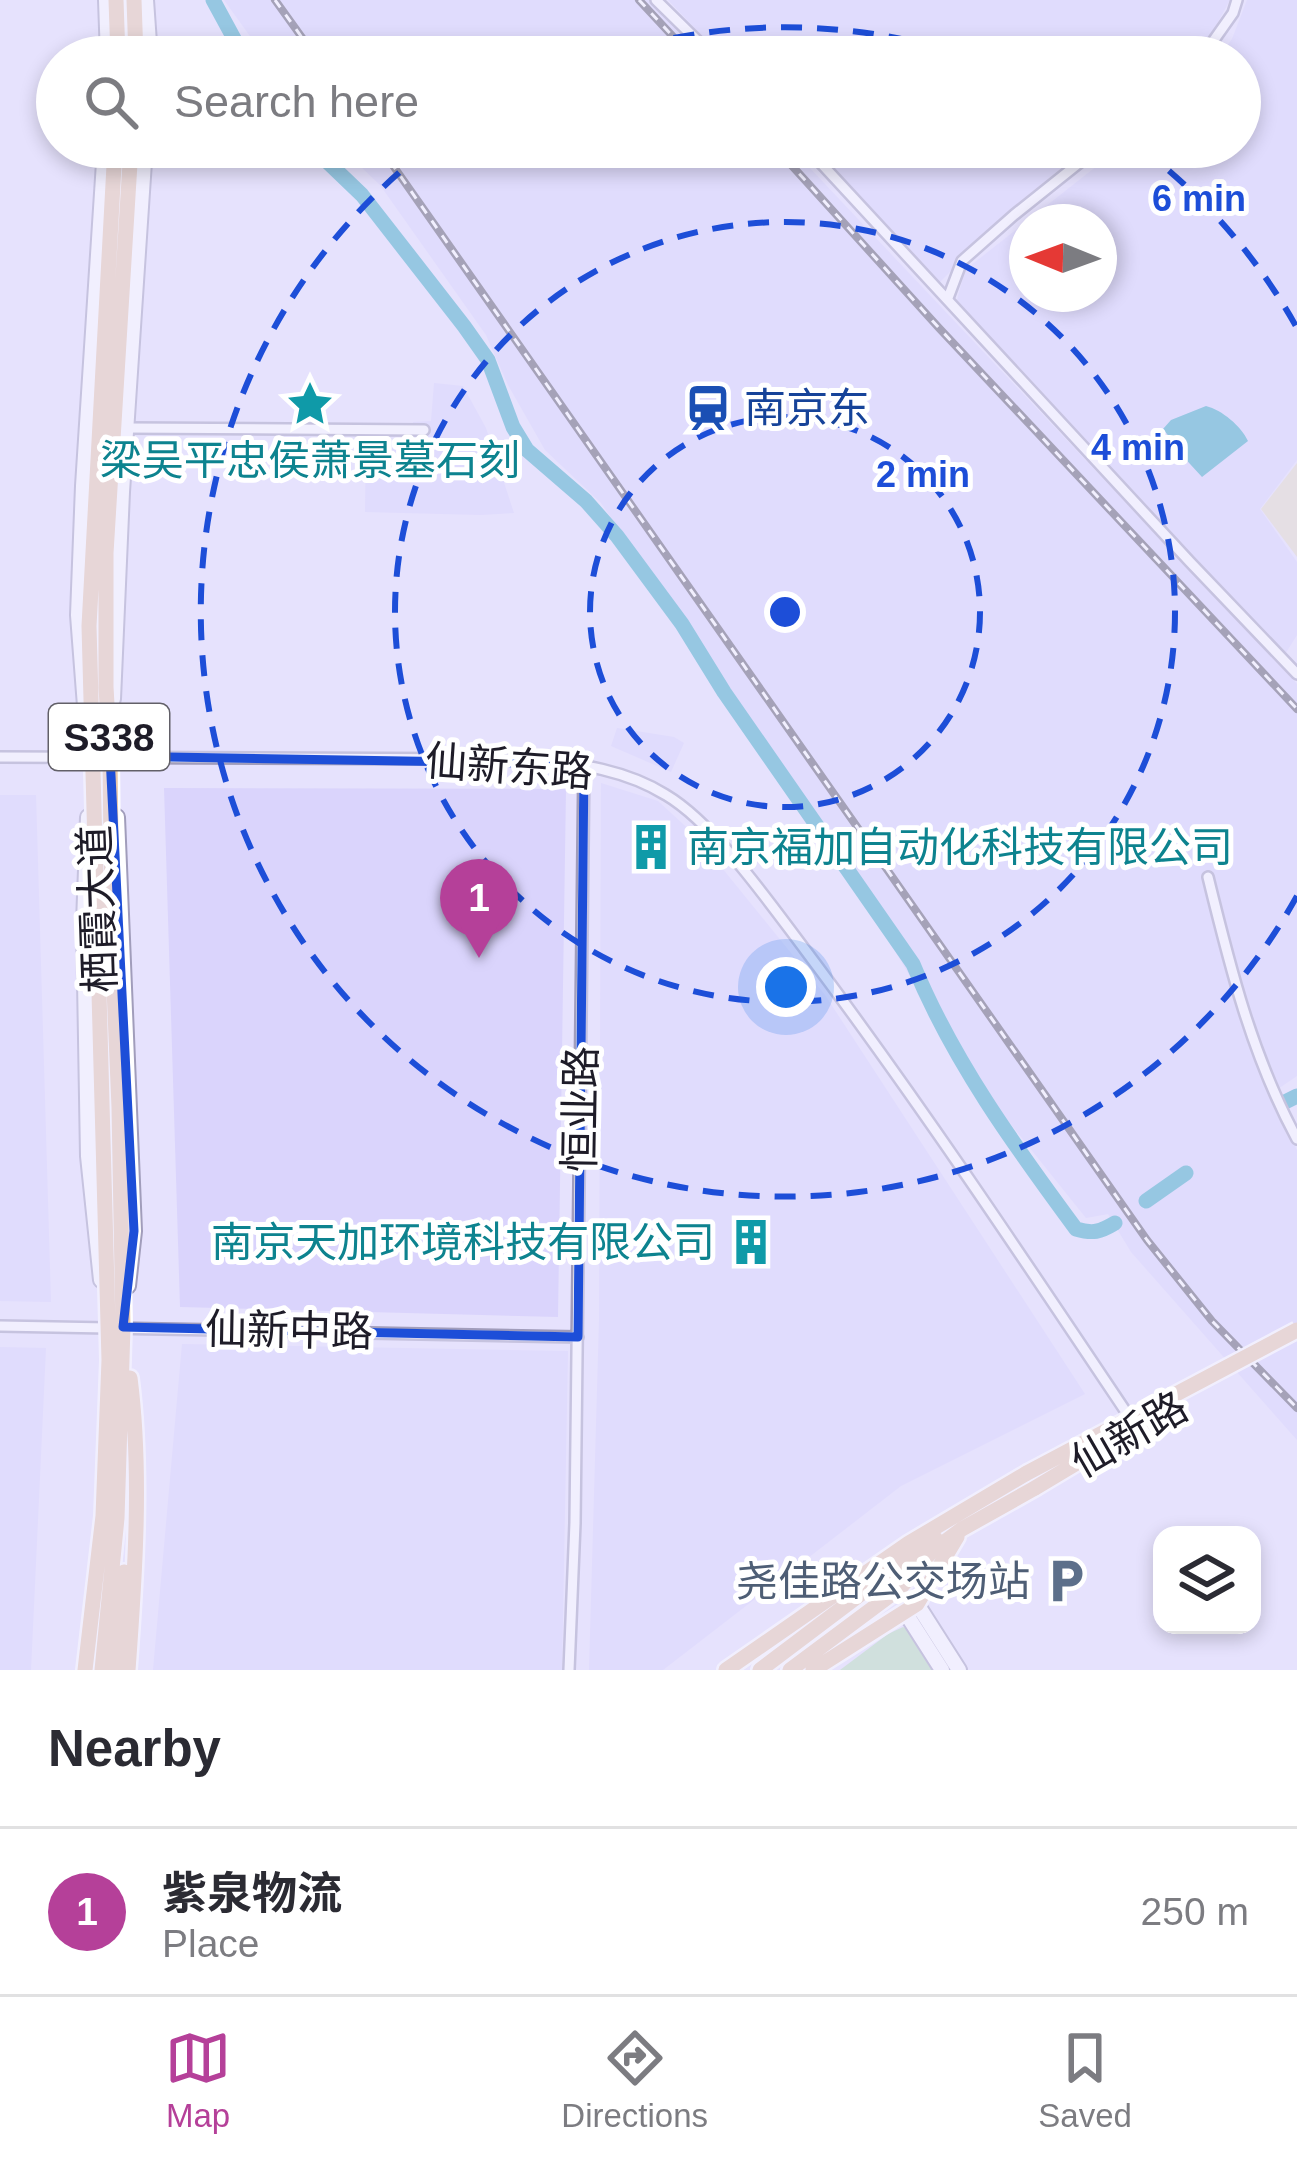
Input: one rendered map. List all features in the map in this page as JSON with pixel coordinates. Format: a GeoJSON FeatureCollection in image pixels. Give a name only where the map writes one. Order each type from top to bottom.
{"type":"FeatureCollection","features":[{"type":"Feature","properties":{"kind":"main road"},"geometry":{"type":"LineString","coordinates":[[116,0],[117,36]]}},
{"type":"Feature","properties":{"kind":"main road"},"geometry":{"type":"LineString","coordinates":[[134,0],[135,36]]}},
{"type":"Feature","properties":{"kind":"main road","name":"栖霞大道"},"geometry":{"type":"LineString","coordinates":[[85,1670],[103,1516],[115,1327],[89,626],[114,168]]}},
{"type":"Feature","properties":{"kind":"main road","name":"栖霞大道"},"geometry":{"type":"LineString","coordinates":[[102,1670],[117,1518],[119,1107],[106,553],[130,168]]}},
{"type":"Feature","properties":{"kind":"main road"},"geometry":{"type":"LineString","coordinates":[[115,1327],[136,1426],[132,1613],[120,1670]]}},
{"type":"Feature","properties":{"kind":"main road"},"geometry":{"type":"LineString","coordinates":[[75,1670],[115,1327]]}},
{"type":"Feature","properties":{"kind":"main road","name":"仙新路"},"geometry":{"type":"LineString","coordinates":[[726,1670],[909,1544],[995,1492],[1297,1330]]}},
{"type":"Feature","properties":{"kind":"main road","name":"仙新路"},"geometry":{"type":"LineString","coordinates":[[790,1670],[900,1588],[932,1552],[962,1529],[1135,1427],[1297,1341]]}},
{"type":"Feature","properties":{"kind":"main road","name":"仙新路"},"geometry":{"type":"LineString","coordinates":[[760,1670],[995,1492]]}},
{"type":"Feature","properties":{"kind":"main road","name":"仙新路"},"geometry":{"type":"LineString","coordinates":[[813,1670],[911,1608],[962,1529]]}},
{"type":"Feature","properties":{"kind":"street"},"geometry":{"type":"LineString","coordinates":[[106,0],[107,36]]}},
{"type":"Feature","properties":{"kind":"street"},"geometry":{"type":"LineString","coordinates":[[146,0],[149,36]]}},
{"type":"Feature","properties":{"kind":"street"},"geometry":{"type":"LineString","coordinates":[[656,0],[693,36]]}},
{"type":"Feature","properties":{"kind":"street"},"geometry":{"type":"LineString","coordinates":[[1217,36],[1237,0]]}},
{"type":"Feature","properties":{"kind":"street"},"geometry":{"type":"LineString","coordinates":[[92,756],[78,615],[104,168]]}},
{"type":"Feature","properties":{"kind":"street"},"geometry":{"type":"LineString","coordinates":[[110,756],[144,168]]}},
{"type":"Feature","properties":{"kind":"street"},"geometry":{"type":"LineString","coordinates":[[826,168],[1297,674]]}},
{"type":"Feature","properties":{"kind":"street"},"geometry":{"type":"LineString","coordinates":[[948,298],[962,261],[1073,168]]}},
{"type":"Feature","properties":{"kind":"street"},"geometry":{"type":"LineString","coordinates":[[126,428],[424,430]]}},
{"type":"Feature","properties":{"kind":"street","name":"仙新东路"},"geometry":{"type":"LineString","coordinates":[[0,757],[535,759],[584,764],[639,780],[670,796],[710,831],[850,1009],[1130,1418]]}},
{"type":"Feature","properties":{"kind":"street","name":"恒业路"},"geometry":{"type":"LineString","coordinates":[[569,1670],[584,764]]}},
{"type":"Feature","properties":{"kind":"street"},"geometry":{"type":"LineString","coordinates":[[1208,877],[1251,1034],[1297,1138]]}},
{"type":"Feature","properties":{"kind":"street","name":"仙新中路"},"geometry":{"type":"LineString","coordinates":[[0,1326],[578,1337]]}},
{"type":"Feature","properties":{"kind":"street"},"geometry":{"type":"LineString","coordinates":[[911,1608],[942,1670]]}},
{"type":"Feature","properties":{"kind":"street"},"geometry":{"type":"LineString","coordinates":[[911,1608],[958,1670]]}},
{"type":"Feature","properties":{"kind":"highlighted area"},"geometry":{"type":"Polygon","coordinates":[[[110,756],[584,764],[578,1337],[123,1327],[134,1231],[110,756]]]}},
{"type":"Feature","properties":{"kind":"shaded area"},"geometry":{"type":"Polygon","coordinates":[[[224,0],[652,0],[685,36],[250,36],[224,0]]]}},
{"type":"Feature","properties":{"kind":"shaded area"},"geometry":{"type":"Polygon","coordinates":[[[668,0],[1230,0],[1210,36],[702,36],[668,0]]]}},
{"type":"Feature","properties":{"kind":"shaded area"},"geometry":{"type":"Polygon","coordinates":[[[1247,0],[1297,0],[1297,460],[1260,509],[1297,562],[1297,635],[1282,659],[1079,441],[957,300],[965,270],[1009,235],[1009,312],[1117,312],[1117,204],[1049,204],[1094,168],[1261,168],[1261,36],[1233,36],[1247,0]]]}},
{"type":"Feature","properties":{"kind":"shaded area"},"geometry":{"type":"Polygon","coordinates":[[[362,168],[810,168],[1297,684],[1297,1076],[1272,1093],[1297,1150],[1297,1440],[1131,1252],[1108,1214],[1086,1218],[960,1061],[827,836],[601,503],[545,450],[486,335],[380,185],[362,168]]]}},
{"type":"Feature","properties":{"kind":"shaded area"},"geometry":{"type":"Polygon","coordinates":[[[826,168],[1061,168],[1018,204],[1009,204],[1009,213],[937,285],[826,168]]]}},
{"type":"Feature","properties":{"kind":"shaded area"},"geometry":{"type":"Polygon","coordinates":[[[434,383],[463,386],[486,428],[514,513],[365,512],[366,444],[411,445],[413,422],[431,421],[434,383]]]}},
{"type":"Feature","properties":{"kind":"shaded area"},"geometry":{"type":"Polygon","coordinates":[[[1297,463],[1297,557],[1261,509],[1297,463]]]}},
{"type":"Feature","properties":{"kind":"shaded area"},"geometry":{"type":"Polygon","coordinates":[[[617,728],[674,737],[684,743],[671,772],[611,746],[617,728]]]}},
{"type":"Feature","properties":{"kind":"shaded area"},"geometry":{"type":"Polygon","coordinates":[[[601,783],[658,801],[696,836],[825,995],[1085,1394],[901,1486],[663,1670],[589,1670],[599,1320],[601,783]]]}},
{"type":"Feature","properties":{"kind":"shaded area"},"geometry":{"type":"Polygon","coordinates":[[[164,788],[566,789],[558,1317],[180,1307],[164,788]]]}},
{"type":"Feature","properties":{"kind":"shaded area"},"geometry":{"type":"Polygon","coordinates":[[[0,795],[36,795],[51,1302],[0,1301],[0,795]]]}},
{"type":"Feature","properties":{"kind":"shaded area"},"geometry":{"type":"Polygon","coordinates":[[[182,1344],[568,1351],[562,1670],[153,1670],[182,1344]]]}},
{"type":"Feature","properties":{"kind":"shaded area"},"geometry":{"type":"Polygon","coordinates":[[[0,1347],[46,1348],[31,1670],[0,1670],[0,1347]]]}},
{"type":"Feature","properties":{"kind":"green space"},"geometry":{"type":"Polygon","coordinates":[[[903,1627],[912,1632],[934,1670],[840,1670],[888,1634],[903,1627]]]}},
{"type":"Feature","properties":{"kind":"water"},"geometry":{"type":"Polygon","coordinates":[[[1206,406],[1230,419],[1248,441],[1202,477],[1163,429],[1171,420],[1206,406]]]}},
{"type":"Feature","properties":{"kind":"waterway"},"geometry":{"type":"LineString","coordinates":[[213,0],[233,36]]}},
{"type":"Feature","properties":{"kind":"waterway"},"geometry":{"type":"LineString","coordinates":[[334,168],[362,195],[488,360],[513,427],[527,450],[586,501],[682,624],[913,964],[966,1068],[1076,1229],[1096,1231],[1115,1223]]}},
{"type":"Feature","properties":{"kind":"waterway"},"geometry":{"type":"LineString","coordinates":[[1285,1102],[1297,1096]]}},
{"type":"Feature","properties":{"kind":"waterway"},"geometry":{"type":"LineString","coordinates":[[1146,1201],[1186,1173]]}},
{"type":"Feature","properties":{"kind":"railway"},"geometry":{"type":"LineString","coordinates":[[275,0],[301,36]]}},
{"type":"Feature","properties":{"kind":"railway"},"geometry":{"type":"LineString","coordinates":[[639,0],[672,36]]}},
{"type":"Feature","properties":{"kind":"railway"},"geometry":{"type":"LineString","coordinates":[[395,168],[1147,1240],[1212,1321],[1297,1408]]}},
{"type":"Feature","properties":{"kind":"railway"},"geometry":{"type":"LineString","coordinates":[[794,168],[1297,709]]}},
{"type":"Feature","properties":{"kind":"place","name":"梁吴平忠侯萧景墓石刻"},"geometry":{"type":"Point","coordinates":[310,404]}},
{"type":"Feature","properties":{"kind":"place","name":"南京东"},"geometry":{"type":"Point","coordinates":[708,408]}},
{"type":"Feature","properties":{"kind":"place","name":"南京福加自动化科技有限公司"},"geometry":{"type":"Point","coordinates":[651,847]}},
{"type":"Feature","properties":{"kind":"place","name":"紫泉物流"},"geometry":{"type":"Point","coordinates":[479,958]}},
{"type":"Feature","properties":{"kind":"place","name":"南京天加环境科技有限公司"},"geometry":{"type":"Point","coordinates":[751,1242]}},
{"type":"Feature","properties":{"kind":"place","name":"尧佳路公交场站"},"geometry":{"type":"Point","coordinates":[1066,1581]}}]}
